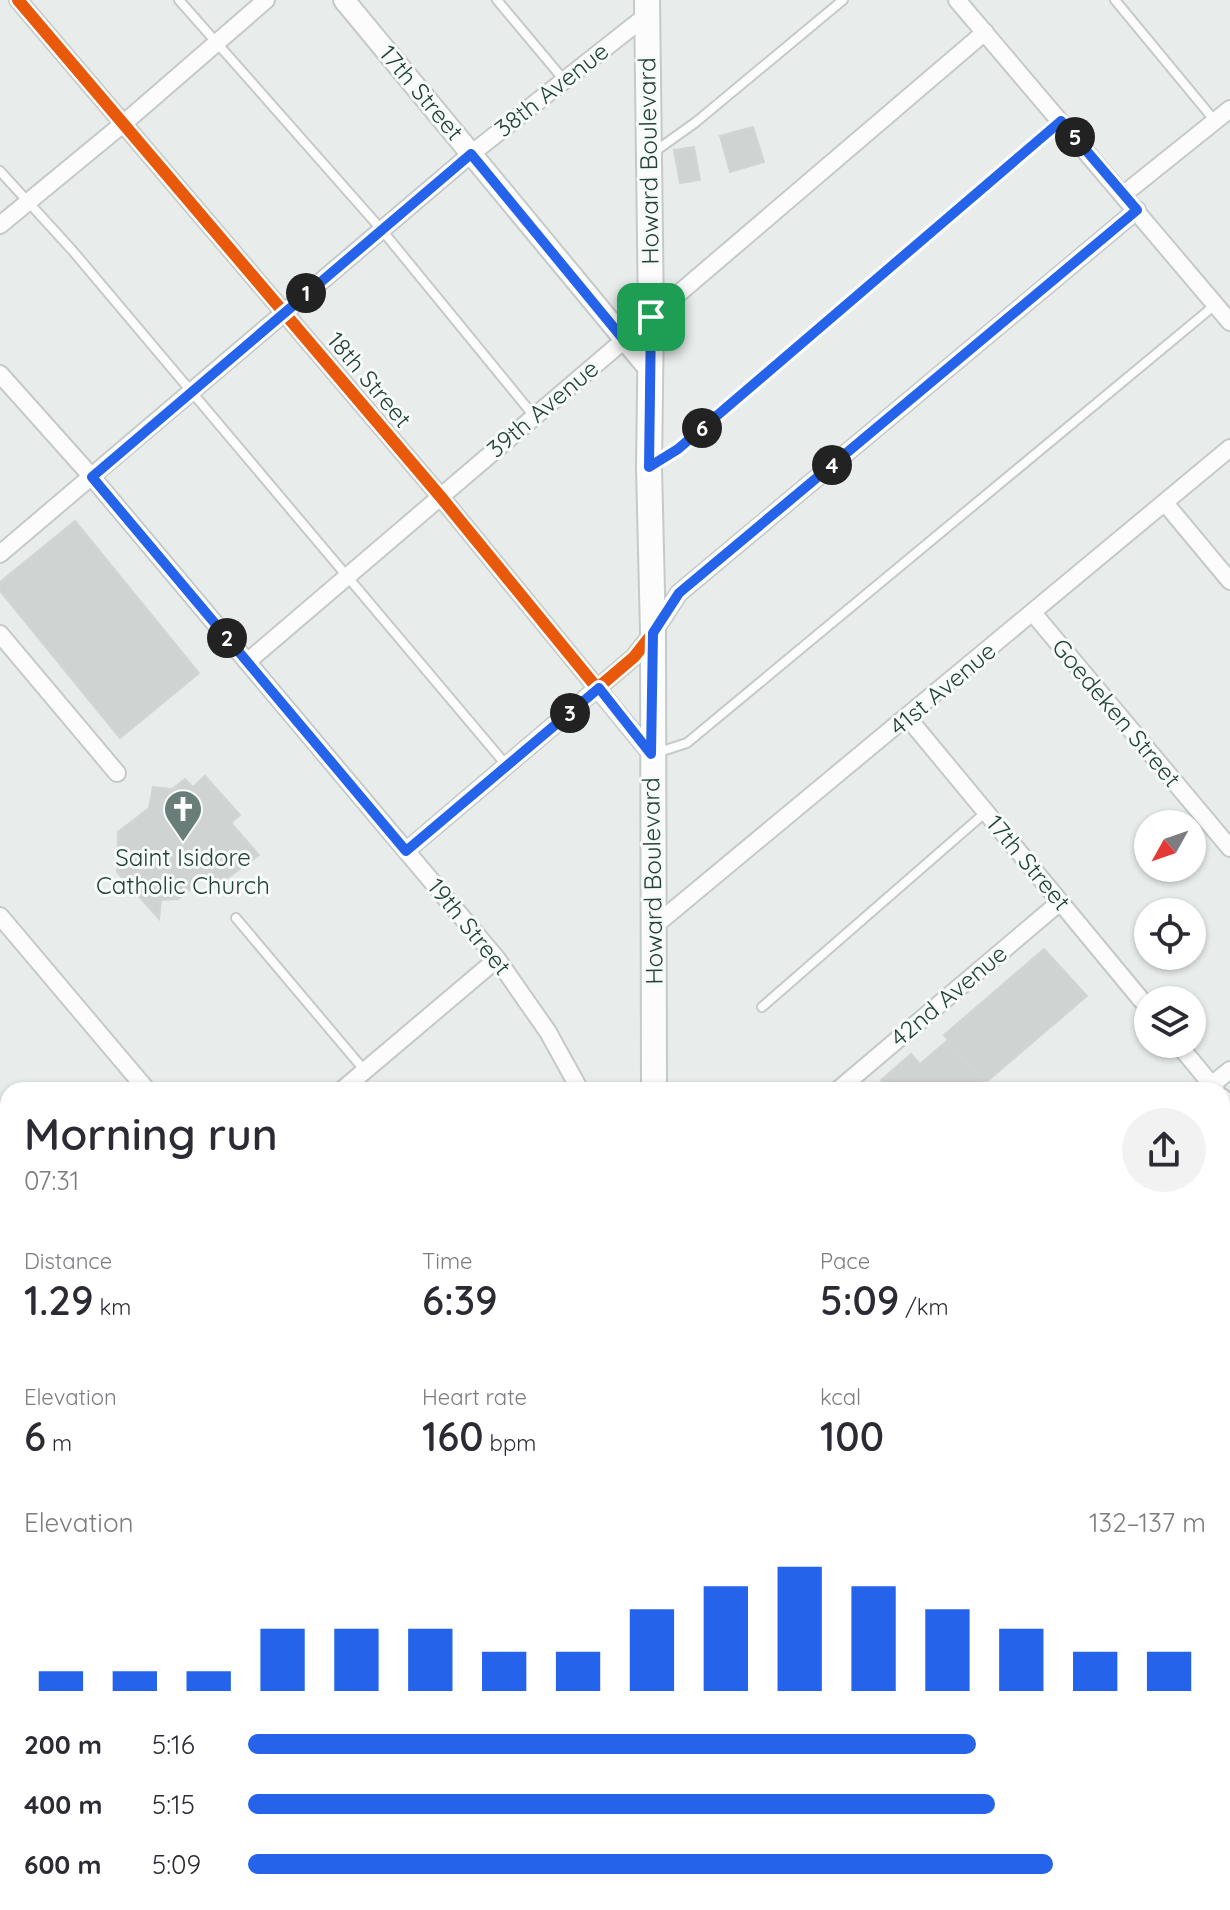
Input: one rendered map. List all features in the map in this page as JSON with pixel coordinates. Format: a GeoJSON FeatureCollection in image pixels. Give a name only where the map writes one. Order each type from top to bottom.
{"type":"FeatureCollection","features":[{"type":"Feature","properties":{"kind":"main road","name":"Howard Boulevard"},"geometry":{"type":"LineString","coordinates":[[647,8],[654,1082]]}},
{"type":"Feature","properties":{"kind":"street","name":"18th Street"},"geometry":{"type":"LineString","coordinates":[[18,0],[440,496],[651,754]]}},
{"type":"Feature","properties":{"kind":"street"},"geometry":{"type":"LineString","coordinates":[[0,225],[266,0]]}},
{"type":"Feature","properties":{"kind":"street","name":"17th Street"},"geometry":{"type":"LineString","coordinates":[[344,0],[650,370]]}},
{"type":"Feature","properties":{"kind":"street"},"geometry":{"type":"LineString","coordinates":[[957,0],[1230,322]]}},
{"type":"Feature","properties":{"kind":"street","name":"38th Avenue"},"geometry":{"type":"LineString","coordinates":[[0,554],[381,229],[647,8]]}},
{"type":"Feature","properties":{"kind":"street","name":"39th Avenue"},"geometry":{"type":"LineString","coordinates":[[247,662],[985,32]]}},
{"type":"Feature","properties":{"kind":"street"},"geometry":{"type":"LineString","coordinates":[[1124,194],[1230,109]]}},
{"type":"Feature","properties":{"kind":"street"},"geometry":{"type":"LineString","coordinates":[[406,851],[634,657],[679,593],[1137,210]]}},
{"type":"Feature","properties":{"kind":"street","name":"19th Street"},"geometry":{"type":"LineString","coordinates":[[0,374],[92,477],[497,959],[548,1032],[576,1082]]}},
{"type":"Feature","properties":{"kind":"street","name":"41st Avenue"},"geometry":{"type":"LineString","coordinates":[[653,927],[1230,448]]}},
{"type":"Feature","properties":{"kind":"street"},"geometry":{"type":"LineString","coordinates":[[1165,503],[1230,581]]}},
{"type":"Feature","properties":{"kind":"street","name":"Goedeken Street"},"geometry":{"type":"LineString","coordinates":[[1033,613],[1230,848]]}},
{"type":"Feature","properties":{"kind":"street"},"geometry":{"type":"LineString","coordinates":[[0,634],[117,773]]}},
{"type":"Feature","properties":{"kind":"street","name":"17th Street"},"geometry":{"type":"LineString","coordinates":[[908,718],[1134,991]]}},
{"type":"Feature","properties":{"kind":"street","name":"42nd Avenue"},"geometry":{"type":"LineString","coordinates":[[847,1082],[1060,902]]}},
{"type":"Feature","properties":{"kind":"street"},"geometry":{"type":"LineString","coordinates":[[0,916],[140,1082]]}},
{"type":"Feature","properties":{"kind":"street"},"geometry":{"type":"LineString","coordinates":[[352,1082],[497,959]]}},
{"type":"Feature","properties":{"kind":"street"},"geometry":{"type":"LineString","coordinates":[[1189,1058],[1208,1082]]}},
{"type":"Feature","properties":{"kind":"lane"},"geometry":{"type":"LineString","coordinates":[[179,0],[381,229],[534,416]]}},
{"type":"Feature","properties":{"kind":"lane"},"geometry":{"type":"LineString","coordinates":[[497,0],[564,80]]}},
{"type":"Feature","properties":{"kind":"lane"},"geometry":{"type":"LineString","coordinates":[[648,156],[696,122],[843,0]]}},
{"type":"Feature","properties":{"kind":"lane"},"geometry":{"type":"LineString","coordinates":[[1115,0],[1215,121]]}},
{"type":"Feature","properties":{"kind":"lane"},"geometry":{"type":"LineString","coordinates":[[649,467],[678,449],[1061,121]]}},
{"type":"Feature","properties":{"kind":"lane"},"geometry":{"type":"LineString","coordinates":[[0,171],[348,576],[507,767]]}},
{"type":"Feature","properties":{"kind":"lane"},"geometry":{"type":"LineString","coordinates":[[651,754],[687,743],[1215,305]]}},
{"type":"Feature","properties":{"kind":"lane"},"geometry":{"type":"LineString","coordinates":[[762,1007],[986,812]]}},
{"type":"Feature","properties":{"kind":"lane"},"geometry":{"type":"LineString","coordinates":[[236,918],[365,1071]]}},
{"type":"Feature","properties":{"kind":"building"},"geometry":{"type":"Polygon","coordinates":[[[753,127],[764,162],[730,172],[720,136],[753,127]]]}},
{"type":"Feature","properties":{"kind":"building"},"geometry":{"type":"Polygon","coordinates":[[[694,147],[700,180],[680,183],[674,150],[694,147]]]}},
{"type":"Feature","properties":{"kind":"building"},"geometry":{"type":"Polygon","coordinates":[[[75,521],[199,673],[120,738],[0,591],[0,582],[75,521]]]}},
{"type":"Feature","properties":{"kind":"building","name":"Saint Isidore Catholic Church"},"geometry":{"type":"Polygon","coordinates":[[[205,776],[240,815],[231,823],[259,855],[215,887],[207,876],[178,899],[161,900],[159,919],[117,872],[118,832],[149,808],[153,787],[172,789],[185,779],[193,787],[205,776]]]}},
{"type":"Feature","properties":{"kind":"building"},"geometry":{"type":"Polygon","coordinates":[[[1044,949],[1087,996],[986,1082],[944,1035],[1044,949]]]}},
{"type":"Feature","properties":{"kind":"building"},"geometry":{"type":"Polygon","coordinates":[[[948,1040],[984,1082],[881,1080],[911,1054],[920,1064],[948,1040]]]}},
{"type":"Feature","properties":{"kind":"cycle path"},"geometry":{"type":"LineString","coordinates":[[18,0],[440,496],[651,754]]}},
{"type":"Feature","properties":{"kind":"cycle path"},"geometry":{"type":"LineString","coordinates":[[406,851],[634,657],[679,593],[1137,210]]}},
{"type":"Feature","properties":{"kind":"place","name":"Saint Isidore Catholic Church"},"geometry":{"type":"Point","coordinates":[183,843]}},
{"type":"Feature","properties":{"kind":"route"},"geometry":{"type":"LineString","coordinates":[[1061,121],[1137,210],[679,593],[653,633],[651,754],[599,688],[406,851],[92,477],[471,154],[624,340],[651,317],[649,467],[678,449],[1061,121]]}}]}
